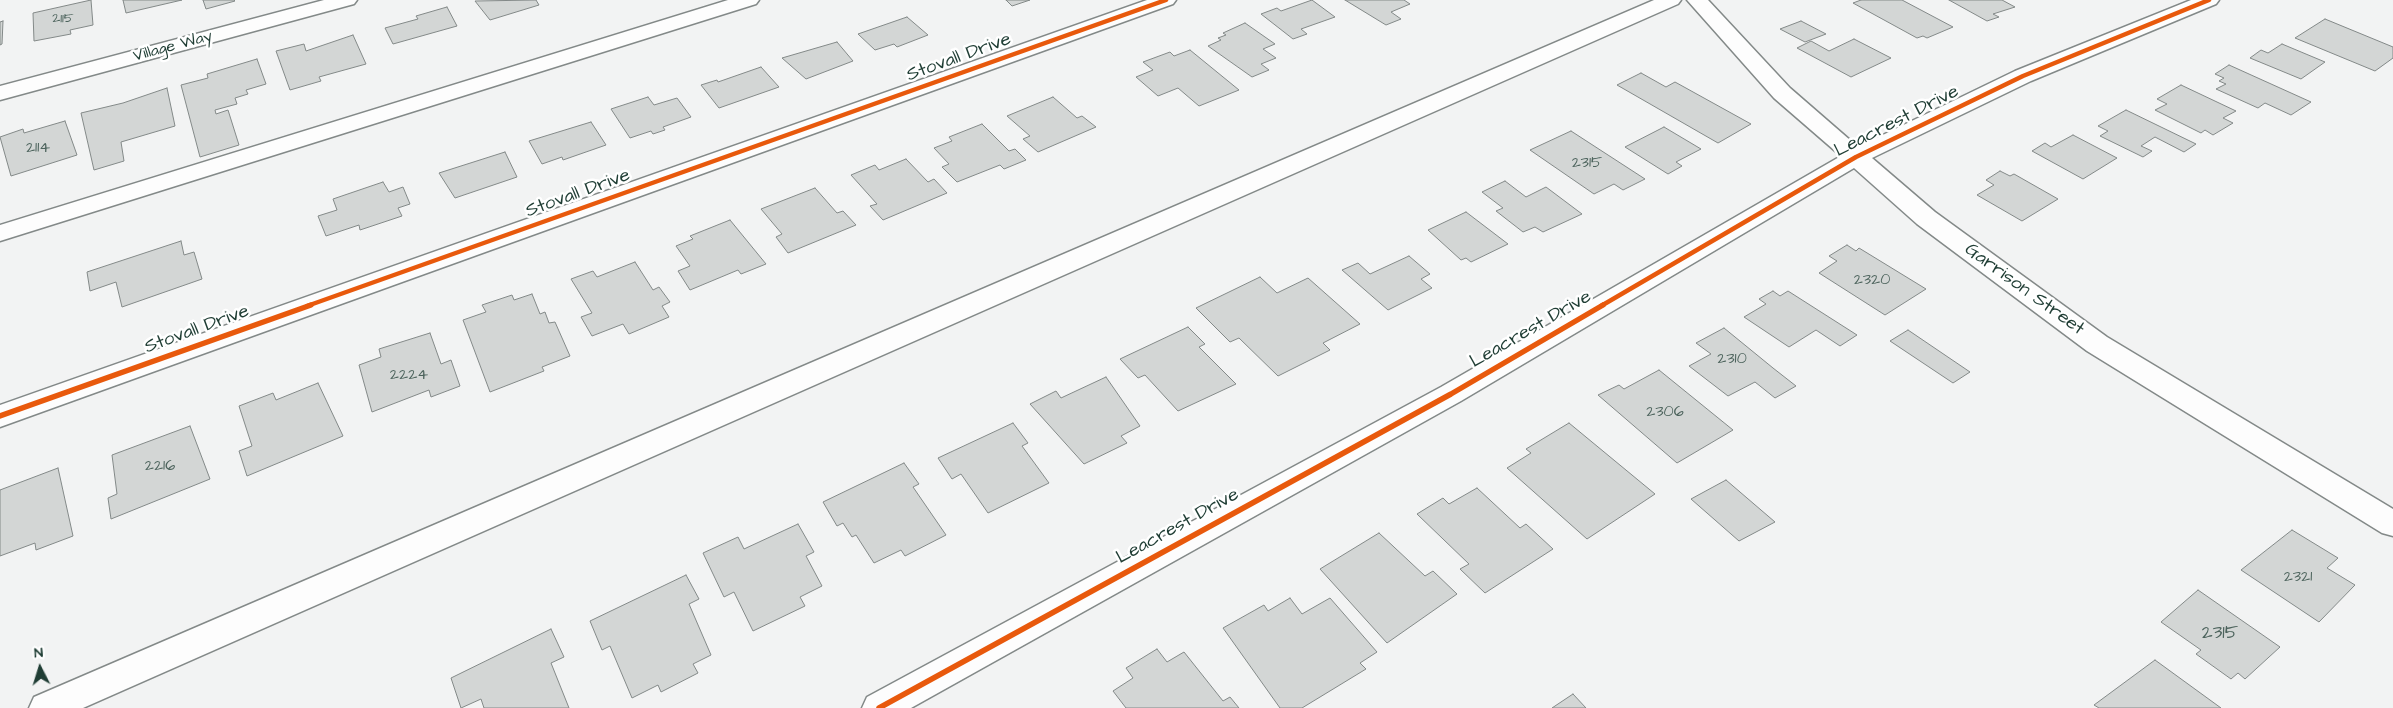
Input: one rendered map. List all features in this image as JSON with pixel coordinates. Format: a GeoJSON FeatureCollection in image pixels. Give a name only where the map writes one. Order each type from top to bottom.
{"type":"FeatureCollection","features":[{"type":"Feature","properties":{"kind":"street","name":"Village Way"},"geometry":{"type":"LineString","coordinates":[[0,93],[346,0]]}},
{"type":"Feature","properties":{"kind":"street"},"geometry":{"type":"LineString","coordinates":[[0,232],[749,0]]}},
{"type":"Feature","properties":{"kind":"street","name":"Stovall Drive"},"geometry":{"type":"LineString","coordinates":[[0,416],[1166,0]]}},
{"type":"Feature","properties":{"kind":"street"},"geometry":{"type":"LineString","coordinates":[[46,708],[1670,0]]}},
{"type":"Feature","properties":{"kind":"street","name":"Garrison Street"},"geometry":{"type":"LineString","coordinates":[[1697,0],[1782,93],[1926,218],[2097,344],[2393,524]]}},
{"type":"Feature","properties":{"kind":"street","name":"Leacrest Drive"},"geometry":{"type":"LineString","coordinates":[[880,708],[1451,394],[1856,157],[2023,76],[2208,0]]}},
{"type":"Feature","properties":{"kind":"building"},"geometry":{"type":"Polygon","coordinates":[[[91,0],[93,25],[70,30],[71,34],[34,41],[33,13],[91,0]]]}},
{"type":"Feature","properties":{"kind":"building"},"geometry":{"type":"Polygon","coordinates":[[[123,0],[182,0],[126,13],[123,0]]]}},
{"type":"Feature","properties":{"kind":"building"},"geometry":{"type":"Polygon","coordinates":[[[203,0],[234,0],[235,1],[206,9],[203,0]]]}},
{"type":"Feature","properties":{"kind":"building"},"geometry":{"type":"Polygon","coordinates":[[[536,0],[539,5],[490,20],[475,1],[536,0]]]}},
{"type":"Feature","properties":{"kind":"building"},"geometry":{"type":"Polygon","coordinates":[[[1006,0],[1030,0],[1012,6],[1006,0]]]}},
{"type":"Feature","properties":{"kind":"building"},"geometry":{"type":"Polygon","coordinates":[[[1312,0],[1335,17],[1301,29],[1307,34],[1293,39],[1261,14],[1277,8],[1281,11],[1312,0]]]}},
{"type":"Feature","properties":{"kind":"building"},"geometry":{"type":"Polygon","coordinates":[[[1345,0],[1404,0],[1410,4],[1391,12],[1401,19],[1386,25],[1345,0]]]}},
{"type":"Feature","properties":{"kind":"building"},"geometry":{"type":"Polygon","coordinates":[[[1861,0],[1902,0],[1953,27],[1927,38],[1923,36],[1917,38],[1853,3],[1861,0]]]}},
{"type":"Feature","properties":{"kind":"building"},"geometry":{"type":"Polygon","coordinates":[[[1949,0],[2002,0],[2015,7],[1993,14],[1999,17],[1987,21],[1949,0]]]}},
{"type":"Feature","properties":{"kind":"building"},"geometry":{"type":"Polygon","coordinates":[[[447,7],[457,26],[393,44],[385,28],[418,19],[416,16],[447,7]]]}},
{"type":"Feature","properties":{"kind":"building"},"geometry":{"type":"Polygon","coordinates":[[[907,17],[928,35],[897,47],[894,44],[875,50],[858,34],[907,17]]]}},
{"type":"Feature","properties":{"kind":"building"},"geometry":{"type":"Polygon","coordinates":[[[2325,19],[2393,47],[2393,58],[2375,71],[2295,38],[2325,19]]]}},
{"type":"Feature","properties":{"kind":"building"},"geometry":{"type":"Polygon","coordinates":[[[3,21],[2,44],[0,45],[0,22],[3,21]]]}},
{"type":"Feature","properties":{"kind":"building"},"geometry":{"type":"Polygon","coordinates":[[[1801,21],[1826,34],[1805,42],[1780,29],[1801,21]]]}},
{"type":"Feature","properties":{"kind":"building"},"geometry":{"type":"Polygon","coordinates":[[[1245,23],[1275,44],[1263,49],[1276,58],[1261,64],[1269,70],[1252,77],[1208,46],[1221,40],[1218,38],[1226,35],[1223,33],[1245,23]]]}},
{"type":"Feature","properties":{"kind":"building"},"geometry":{"type":"Polygon","coordinates":[[[353,35],[366,64],[319,77],[321,81],[290,90],[276,51],[304,44],[306,51],[353,35]]]}},
{"type":"Feature","properties":{"kind":"building"},"geometry":{"type":"Polygon","coordinates":[[[1854,39],[1891,58],[1851,77],[1797,48],[1811,41],[1829,51],[1854,39]]]}},
{"type":"Feature","properties":{"kind":"building"},"geometry":{"type":"Polygon","coordinates":[[[837,42],[853,61],[806,79],[782,58],[837,42]]]}},
{"type":"Feature","properties":{"kind":"building"},"geometry":{"type":"Polygon","coordinates":[[[2282,44],[2325,62],[2301,79],[2250,58],[2261,50],[2268,53],[2282,44]]]}},
{"type":"Feature","properties":{"kind":"building"},"geometry":{"type":"Polygon","coordinates":[[[1190,50],[1239,90],[1199,106],[1178,88],[1158,96],[1136,77],[1153,70],[1143,62],[1170,52],[1174,56],[1190,50]]]}},
{"type":"Feature","properties":{"kind":"building"},"geometry":{"type":"Polygon","coordinates":[[[257,59],[266,84],[246,90],[248,94],[235,98],[237,104],[215,110],[216,114],[228,110],[239,145],[200,157],[181,85],[208,78],[207,74],[257,59]]]}},
{"type":"Feature","properties":{"kind":"building"},"geometry":{"type":"Polygon","coordinates":[[[2229,65],[2311,102],[2291,115],[2265,103],[2258,108],[2216,89],[2226,84],[2219,81],[2224,78],[2215,74],[2229,65]]]}},
{"type":"Feature","properties":{"kind":"building"},"geometry":{"type":"Polygon","coordinates":[[[761,67],[779,87],[719,108],[701,85],[717,80],[718,82],[761,67]]]}},
{"type":"Feature","properties":{"kind":"building"},"geometry":{"type":"Polygon","coordinates":[[[1641,73],[1666,87],[1675,82],[1751,124],[1718,143],[1617,85],[1641,73]]]}},
{"type":"Feature","properties":{"kind":"building"},"geometry":{"type":"Polygon","coordinates":[[[2181,85],[2236,111],[2223,118],[2233,123],[2213,135],[2205,130],[2201,133],[2155,110],[2167,104],[2157,99],[2181,85]]]}},
{"type":"Feature","properties":{"kind":"building"},"geometry":{"type":"Polygon","coordinates":[[[167,88],[175,126],[121,142],[124,161],[94,170],[81,113],[123,103],[167,88]]]}},
{"type":"Feature","properties":{"kind":"building"},"geometry":{"type":"Polygon","coordinates":[[[648,97],[654,105],[677,98],[691,117],[663,127],[665,130],[653,134],[651,131],[630,138],[611,109],[648,97]]]}},
{"type":"Feature","properties":{"kind":"building"},"geometry":{"type":"Polygon","coordinates":[[[1053,97],[1077,118],[1082,116],[1096,127],[1038,152],[1023,139],[1030,136],[1007,116],[1053,97]]]}},
{"type":"Feature","properties":{"kind":"building"},"geometry":{"type":"Polygon","coordinates":[[[2126,110],[2196,144],[2184,152],[2155,137],[2141,146],[2152,151],[2143,157],[2100,136],[2108,131],[2098,126],[2126,110]]]}},
{"type":"Feature","properties":{"kind":"building"},"geometry":{"type":"Polygon","coordinates":[[[65,121],[77,155],[11,176],[0,137],[23,129],[24,133],[65,121]]]}},
{"type":"Feature","properties":{"kind":"building"},"geometry":{"type":"Polygon","coordinates":[[[591,122],[606,145],[563,160],[562,157],[542,164],[529,141],[591,122]]]}},
{"type":"Feature","properties":{"kind":"building"},"geometry":{"type":"Polygon","coordinates":[[[982,124],[1009,151],[1015,149],[1026,160],[1004,169],[1000,165],[957,182],[942,167],[949,164],[934,148],[952,141],[949,137],[982,124]]]}},
{"type":"Feature","properties":{"kind":"building"},"geometry":{"type":"Polygon","coordinates":[[[1664,127],[1701,149],[1676,162],[1682,166],[1668,174],[1625,147],[1664,127]]]}},
{"type":"Feature","properties":{"kind":"building"},"geometry":{"type":"Polygon","coordinates":[[[1571,131],[1645,179],[1623,190],[1614,184],[1594,194],[1530,150],[1571,131]]]}},
{"type":"Feature","properties":{"kind":"building"},"geometry":{"type":"Polygon","coordinates":[[[2073,135],[2117,158],[2083,179],[2032,151],[2045,143],[2051,147],[2073,135]]]}},
{"type":"Feature","properties":{"kind":"building"},"geometry":{"type":"Polygon","coordinates":[[[505,152],[517,177],[455,198],[439,173],[505,152]]]}},
{"type":"Feature","properties":{"kind":"building"},"geometry":{"type":"Polygon","coordinates":[[[906,159],[928,182],[934,179],[947,193],[883,220],[870,206],[877,204],[851,175],[875,165],[879,170],[906,159]]]}},
{"type":"Feature","properties":{"kind":"building"},"geometry":{"type":"Polygon","coordinates":[[[2000,171],[2010,176],[2014,174],[2058,199],[2022,221],[1977,195],[1994,185],[1986,180],[2000,171]]]}},
{"type":"Feature","properties":{"kind":"building"},"geometry":{"type":"Polygon","coordinates":[[[1505,181],[1526,197],[1546,187],[1582,214],[1543,232],[1535,227],[1523,232],[1496,211],[1503,208],[1482,192],[1505,181]]]}},
{"type":"Feature","properties":{"kind":"building"},"geometry":{"type":"Polygon","coordinates":[[[383,182],[389,192],[403,187],[410,204],[398,208],[402,216],[360,230],[359,225],[326,236],[318,216],[337,210],[333,199],[383,182]]]}},
{"type":"Feature","properties":{"kind":"building"},"geometry":{"type":"Polygon","coordinates":[[[815,188],[837,213],[843,211],[856,225],[788,253],[776,237],[782,234],[761,209],[815,188]]]}},
{"type":"Feature","properties":{"kind":"building"},"geometry":{"type":"Polygon","coordinates":[[[1466,212],[1508,244],[1471,262],[1466,258],[1461,260],[1428,230],[1466,212]]]}},
{"type":"Feature","properties":{"kind":"building"},"geometry":{"type":"Polygon","coordinates":[[[730,220],[766,264],[741,274],[738,270],[690,290],[678,271],[690,266],[676,246],[693,239],[690,236],[730,220]]]}},
{"type":"Feature","properties":{"kind":"building"},"geometry":{"type":"Polygon","coordinates":[[[181,241],[184,255],[194,252],[202,279],[122,307],[116,282],[90,291],[87,272],[181,241]]]}},
{"type":"Feature","properties":{"kind":"building"},"geometry":{"type":"Polygon","coordinates":[[[1847,245],[1856,251],[1859,248],[1926,289],[1885,315],[1819,273],[1837,261],[1829,256],[1847,245]]]}},
{"type":"Feature","properties":{"kind":"building"},"geometry":{"type":"Polygon","coordinates":[[[1409,256],[1430,274],[1421,279],[1432,288],[1388,310],[1342,270],[1358,263],[1370,274],[1409,256]]]}},
{"type":"Feature","properties":{"kind":"building"},"geometry":{"type":"Polygon","coordinates":[[[635,262],[653,290],[659,287],[670,302],[662,306],[669,317],[629,334],[623,324],[592,336],[581,317],[592,313],[571,279],[593,271],[597,277],[635,262]]]}},
{"type":"Feature","properties":{"kind":"building"},"geometry":{"type":"Polygon","coordinates":[[[1260,277],[1277,293],[1308,278],[1360,324],[1323,343],[1330,350],[1278,376],[1239,338],[1230,342],[1196,308],[1260,277]]]}},
{"type":"Feature","properties":{"kind":"building"},"geometry":{"type":"Polygon","coordinates":[[[1773,291],[1780,296],[1788,291],[1857,335],[1840,346],[1816,330],[1789,347],[1744,317],[1766,304],[1759,299],[1773,291]]]}},
{"type":"Feature","properties":{"kind":"building"},"geometry":{"type":"Polygon","coordinates":[[[532,294],[540,314],[545,312],[549,323],[555,322],[570,356],[542,367],[544,371],[490,392],[463,320],[486,312],[482,305],[512,295],[514,300],[532,294]]]}},
{"type":"Feature","properties":{"kind":"building"},"geometry":{"type":"Polygon","coordinates":[[[1188,327],[1205,344],[1199,347],[1236,384],[1178,411],[1145,375],[1138,378],[1120,359],[1188,327]]]}},
{"type":"Feature","properties":{"kind":"building"},"geometry":{"type":"Polygon","coordinates":[[[1724,328],[1796,386],[1775,398],[1755,382],[1728,396],[1689,366],[1711,354],[1696,343],[1724,328]]]}},
{"type":"Feature","properties":{"kind":"building"},"geometry":{"type":"Polygon","coordinates":[[[1908,330],[1970,372],[1953,383],[1890,341],[1908,330]]]}},
{"type":"Feature","properties":{"kind":"building"},"geometry":{"type":"Polygon","coordinates":[[[430,333],[441,364],[451,360],[460,386],[431,397],[429,390],[372,412],[359,365],[381,357],[379,349],[430,333]]]}},
{"type":"Feature","properties":{"kind":"building"},"geometry":{"type":"Polygon","coordinates":[[[1659,370],[1733,430],[1677,463],[1598,395],[1619,385],[1624,389],[1659,370]]]}},
{"type":"Feature","properties":{"kind":"building"},"geometry":{"type":"Polygon","coordinates":[[[1106,377],[1140,426],[1121,436],[1127,443],[1084,464],[1030,404],[1056,391],[1061,398],[1106,377]]]}},
{"type":"Feature","properties":{"kind":"building"},"geometry":{"type":"Polygon","coordinates":[[[318,383],[343,436],[247,476],[239,451],[252,446],[239,406],[273,393],[276,400],[318,383]]]}},
{"type":"Feature","properties":{"kind":"building"},"geometry":{"type":"Polygon","coordinates":[[[1013,423],[1028,443],[1022,446],[1049,483],[988,513],[961,474],[952,479],[938,458],[1013,423]]]}},
{"type":"Feature","properties":{"kind":"building"},"geometry":{"type":"Polygon","coordinates":[[[1569,423],[1655,494],[1587,539],[1507,468],[1531,453],[1526,449],[1569,423]]]}},
{"type":"Feature","properties":{"kind":"building"},"geometry":{"type":"Polygon","coordinates":[[[190,426],[210,479],[111,519],[108,498],[117,494],[112,455],[190,426]]]}},
{"type":"Feature","properties":{"kind":"building"},"geometry":{"type":"Polygon","coordinates":[[[904,463],[919,484],[913,487],[946,535],[905,556],[901,550],[874,563],[856,535],[852,537],[843,523],[837,526],[823,502],[904,463]]]}},
{"type":"Feature","properties":{"kind":"building"},"geometry":{"type":"Polygon","coordinates":[[[58,468],[73,536],[36,550],[35,543],[0,556],[0,490],[58,468]]]}},
{"type":"Feature","properties":{"kind":"building"},"geometry":{"type":"Polygon","coordinates":[[[1726,480],[1775,522],[1739,541],[1691,499],[1726,480]]]}},
{"type":"Feature","properties":{"kind":"building"},"geometry":{"type":"Polygon","coordinates":[[[1477,488],[1520,528],[1526,524],[1553,549],[1485,593],[1460,569],[1469,564],[1417,514],[1443,498],[1449,504],[1477,488]]]}},
{"type":"Feature","properties":{"kind":"building"},"geometry":{"type":"Polygon","coordinates":[[[798,524],[814,552],[806,556],[822,586],[800,597],[805,606],[753,631],[734,592],[724,597],[703,553],[738,537],[744,549],[798,524]]]}},
{"type":"Feature","properties":{"kind":"building"},"geometry":{"type":"Polygon","coordinates":[[[2292,530],[2338,558],[2327,568],[2355,585],[2319,622],[2241,570],[2292,530]]]}},
{"type":"Feature","properties":{"kind":"building"},"geometry":{"type":"Polygon","coordinates":[[[1379,533],[1425,576],[1433,571],[1457,594],[1387,643],[1320,569],[1379,533]]]}},
{"type":"Feature","properties":{"kind":"building"},"geometry":{"type":"Polygon","coordinates":[[[686,575],[699,599],[689,604],[711,655],[693,664],[698,673],[661,692],[658,685],[632,698],[610,646],[602,650],[590,621],[686,575]]]}},
{"type":"Feature","properties":{"kind":"building"},"geometry":{"type":"Polygon","coordinates":[[[2198,590],[2280,647],[2245,679],[2238,673],[2231,679],[2196,654],[2201,650],[2161,622],[2198,590]]]}},
{"type":"Feature","properties":{"kind":"building"},"geometry":{"type":"Polygon","coordinates":[[[1290,598],[1302,614],[1330,598],[1377,652],[1360,663],[1366,669],[1302,708],[1280,708],[1223,628],[1264,605],[1268,611],[1290,598]]]}},
{"type":"Feature","properties":{"kind":"building"},"geometry":{"type":"Polygon","coordinates":[[[551,629],[564,657],[551,663],[569,708],[484,708],[481,699],[461,708],[451,678],[551,629]]]}},
{"type":"Feature","properties":{"kind":"building"},"geometry":{"type":"Polygon","coordinates":[[[1157,649],[1167,662],[1184,652],[1223,701],[1230,697],[1239,708],[1126,708],[1113,691],[1133,678],[1126,668],[1157,649]]]}},
{"type":"Feature","properties":{"kind":"building"},"geometry":{"type":"Polygon","coordinates":[[[2155,660],[2221,708],[2099,708],[2094,705],[2155,660]]]}},
{"type":"Feature","properties":{"kind":"building"},"geometry":{"type":"Polygon","coordinates":[[[1573,694],[1586,708],[1552,708],[1573,694]]]}},
{"type":"Feature","properties":{"kind":"cycle path"},"geometry":{"type":"LineString","coordinates":[[0,416],[1166,0]]}},
{"type":"Feature","properties":{"kind":"cycle path"},"geometry":{"type":"LineString","coordinates":[[879,708],[1451,394],[1856,157],[2023,76],[2209,0]]}}]}
